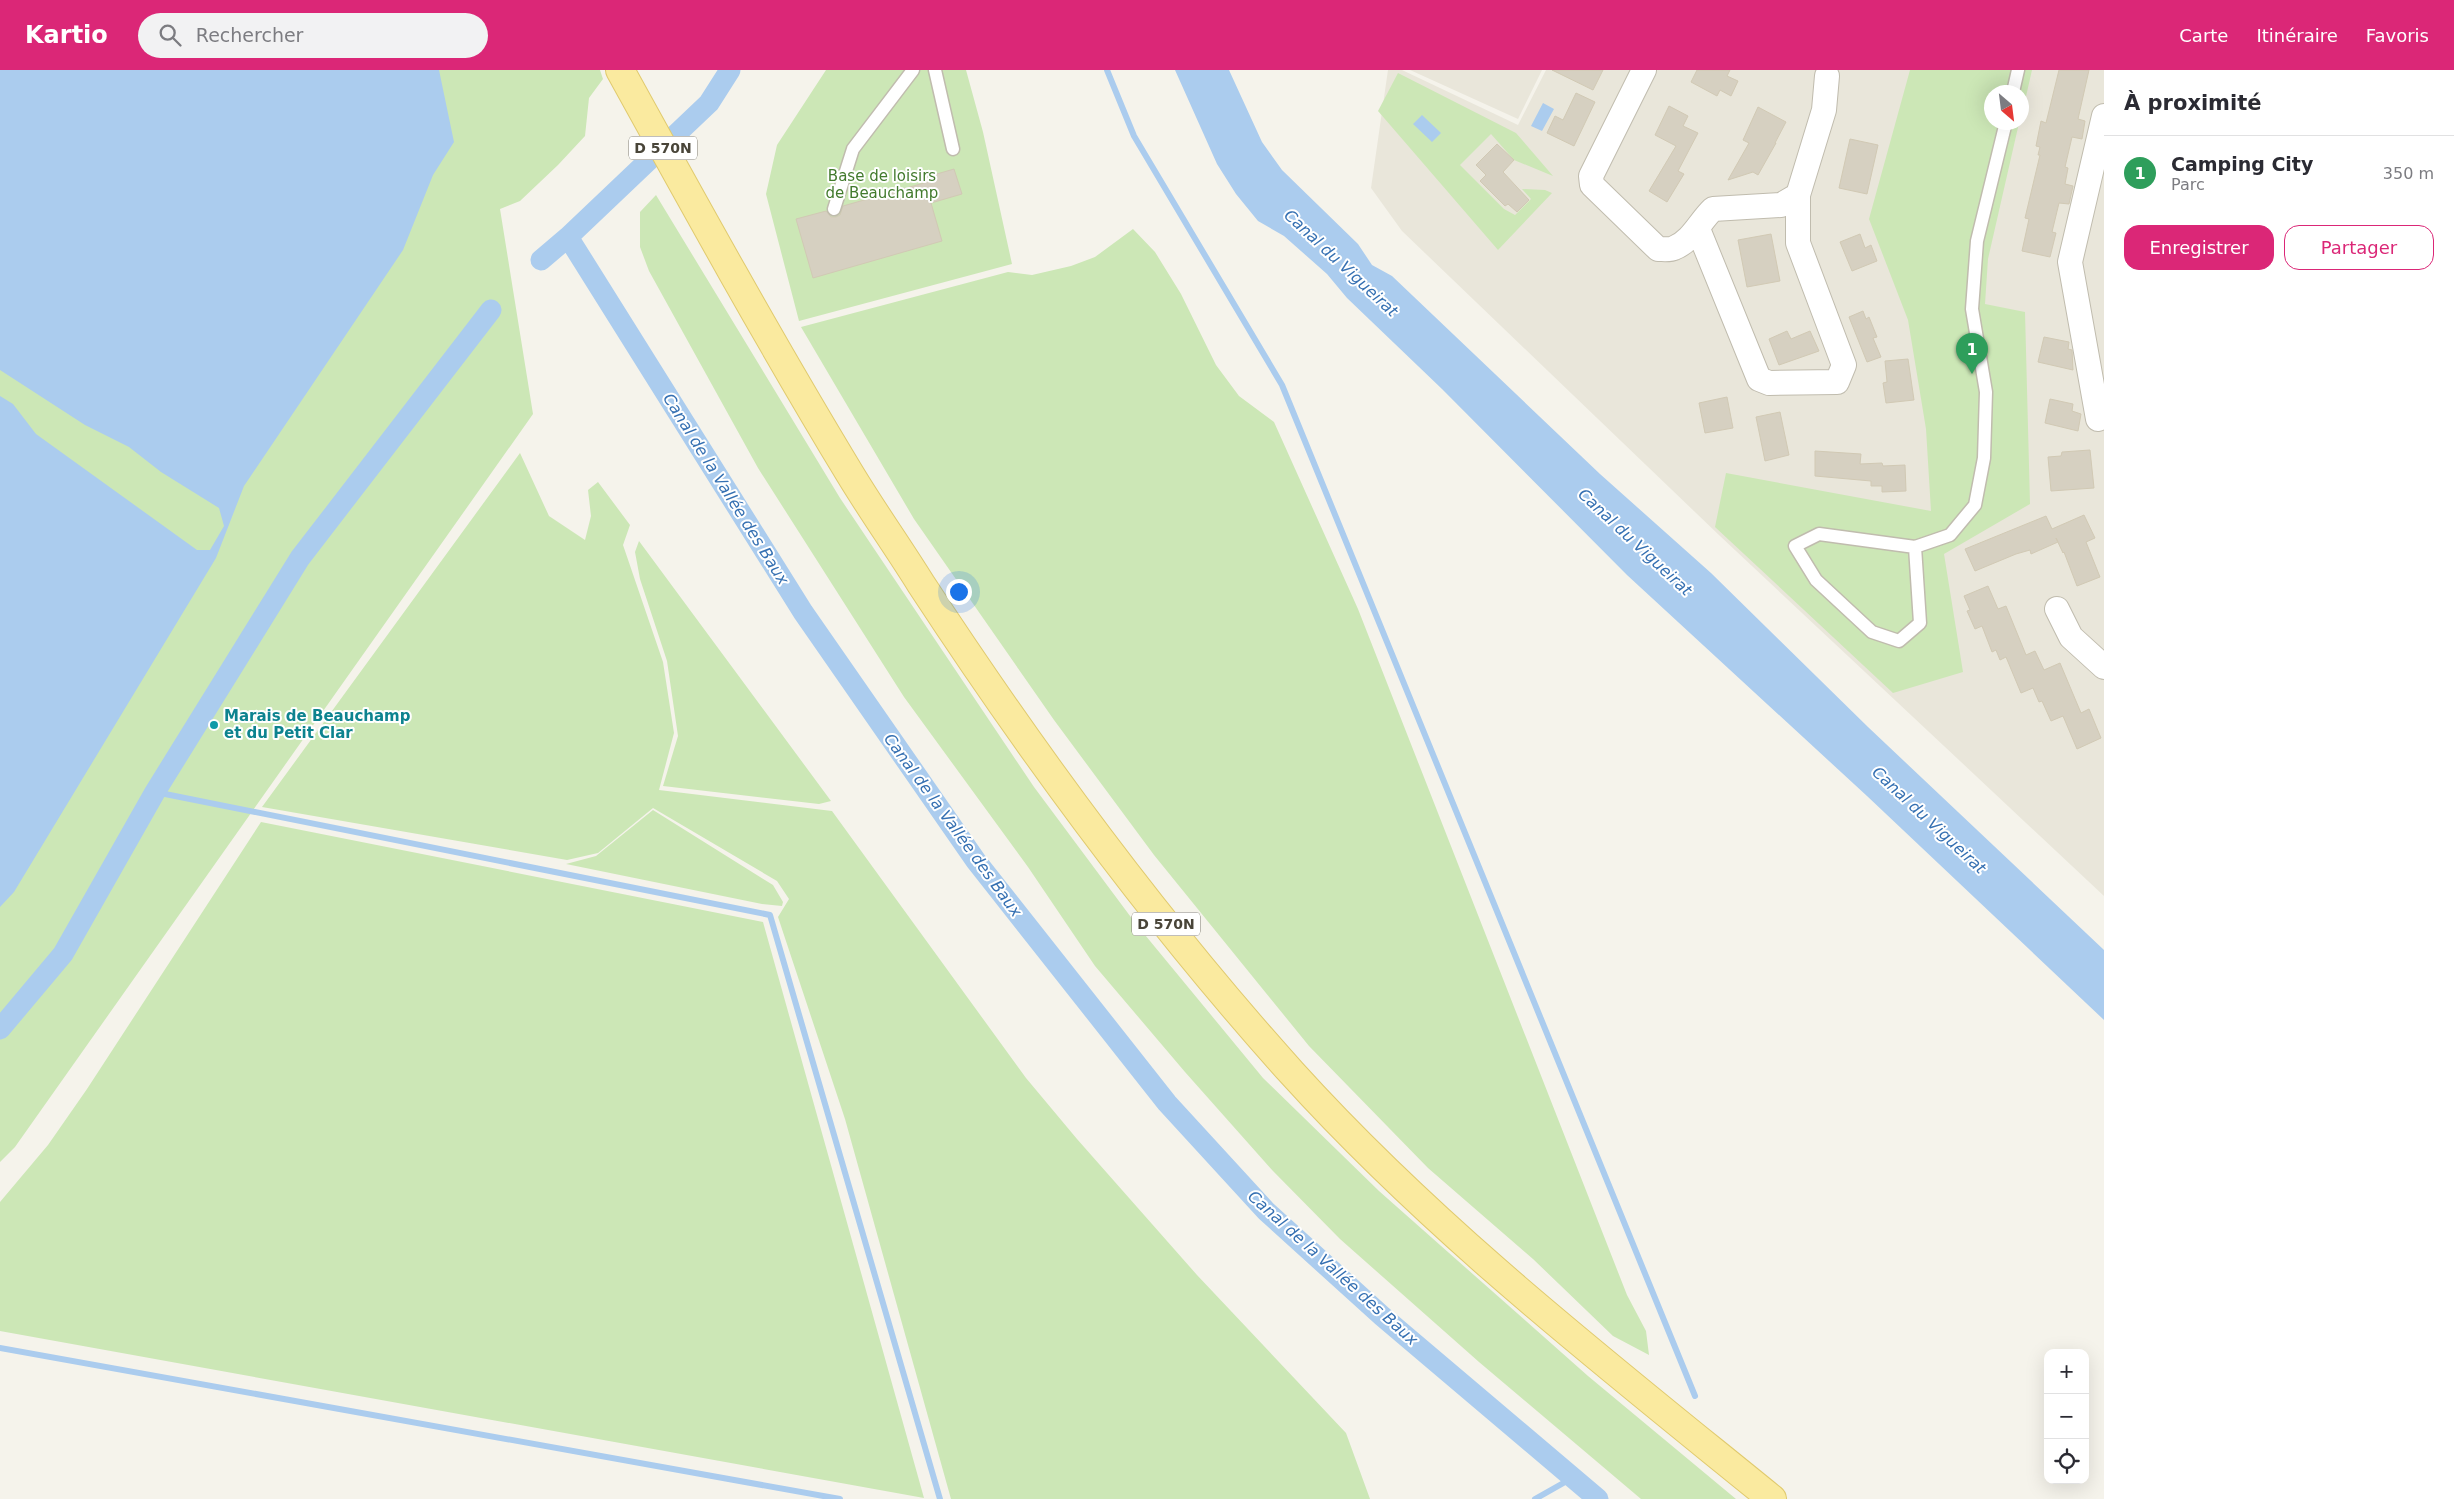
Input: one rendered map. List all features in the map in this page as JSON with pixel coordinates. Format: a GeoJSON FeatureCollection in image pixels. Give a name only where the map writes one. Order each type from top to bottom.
{"type":"FeatureCollection","features":[{"type":"Feature","properties":{"kind":"main road","name":"D 570N"},"geometry":{"type":"LineString","coordinates":[[620,70],[706,225],[851,476],[967,654],[1076,807],[1206,974],[1294,1076],[1448,1228],[1590,1352],[1772,1499]]}},
{"type":"Feature","properties":{"kind":"street"},"geometry":{"type":"LineString","coordinates":[[1644,70],[1591,176],[1592,185],[1658,249],[1674,249],[1698,229],[1704,217],[1713,209],[1781,204],[1798,195]]}},
{"type":"Feature","properties":{"kind":"street"},"geometry":{"type":"LineString","coordinates":[[1698,229],[1759,379],[1770,383],[1837,382],[1844,365],[1798,243],[1798,195],[1824,110],[1828,72]]}},
{"type":"Feature","properties":{"kind":"street"},"geometry":{"type":"LineString","coordinates":[[2098,419],[2070,262],[2104,116]]}},
{"type":"Feature","properties":{"kind":"street"},"geometry":{"type":"LineString","coordinates":[[2057,609],[2071,637],[2104,667]]}},
{"type":"Feature","properties":{"kind":"lane"},"geometry":{"type":"LineString","coordinates":[[834,209],[853,150],[913,70]]}},
{"type":"Feature","properties":{"kind":"lane"},"geometry":{"type":"LineString","coordinates":[[935,70],[952,149]]}},
{"type":"Feature","properties":{"kind":"lane"},"geometry":{"type":"LineString","coordinates":[[2015,85],[2018,70]]}},
{"type":"Feature","properties":{"kind":"lane"},"geometry":{"type":"LineString","coordinates":[[1915,547],[1920,623],[1899,641],[1872,632],[1816,580],[1795,546],[1819,534],[1915,547],[1950,534],[1975,505],[1984,458],[1986,392],[1972,309],[1977,241],[2004,130]]}},
{"type":"Feature","properties":{"kind":"shaded area"},"geometry":{"type":"Polygon","coordinates":[[[1388,70],[1402,70],[1518,125],[1546,70],[2104,70],[2104,896],[1720,536],[1402,231],[1371,188],[1388,70]]]}},
{"type":"Feature","properties":{"kind":"shaded area"},"geometry":{"type":"Polygon","coordinates":[[[1410,70],[1542,70],[1518,119],[1410,70]]]}},
{"type":"Feature","properties":{"kind":"green space"},"geometry":{"type":"Polygon","coordinates":[[[0,70],[600,70],[603,79],[589,98],[585,136],[520,201],[500,209],[533,414],[15,1147],[0,1162],[0,70]]]}},
{"type":"Feature","properties":{"kind":"green space","name":"Base de loisirs de Beauchamp"},"geometry":{"type":"Polygon","coordinates":[[[826,70],[966,70],[983,132],[1012,264],[799,321],[766,194],[777,145],[826,70]]]}},
{"type":"Feature","properties":{"kind":"green space"},"geometry":{"type":"Polygon","coordinates":[[[1910,70],[2032,70],[2029,85],[1984,85],[1984,130],[2017,130],[1988,259],[1985,304],[2025,312],[2030,504],[1944,554],[1963,672],[1893,693],[1715,527],[1726,473],[1931,511],[1926,429],[1908,320],[1869,219],[1910,70]]]}},
{"type":"Feature","properties":{"kind":"green space"},"geometry":{"type":"Polygon","coordinates":[[[1398,73],[1516,133],[1553,176],[1514,160],[1491,134],[1460,165],[1504,209],[1515,215],[1531,199],[1522,189],[1545,190],[1552,193],[1498,250],[1378,111],[1398,73]]]}},
{"type":"Feature","properties":{"kind":"green space"},"geometry":{"type":"Polygon","coordinates":[[[656,195],[840,498],[1034,787],[1136,924],[1263,1078],[1379,1191],[1588,1376],[1736,1499],[1641,1499],[1479,1362],[1340,1239],[1273,1171],[1185,1072],[1095,966],[1028,867],[904,697],[758,468],[649,271],[640,247],[640,212],[656,195]]]}},
{"type":"Feature","properties":{"kind":"green space"},"geometry":{"type":"Polygon","coordinates":[[[1133,229],[1155,252],[1181,294],[1216,365],[1239,396],[1274,422],[1358,609],[1627,1295],[1646,1331],[1649,1355],[1613,1336],[1533,1259],[1428,1168],[1309,1046],[1154,855],[1054,720],[914,519],[801,327],[1008,272],[1032,275],[1071,266],[1095,257],[1133,229]]]}},
{"type":"Feature","properties":{"kind":"green space"},"geometry":{"type":"Polygon","coordinates":[[[520,453],[549,516],[585,540],[591,516],[588,490],[598,482],[630,525],[623,545],[663,662],[674,733],[659,790],[832,811],[1026,1078],[1197,1275],[1346,1433],[1370,1499],[951,1499],[845,1119],[778,917],[789,899],[777,881],[653,808],[598,853],[567,860],[262,807],[520,453]]]}},
{"type":"Feature","properties":{"kind":"green space"},"geometry":{"type":"Polygon","coordinates":[[[639,541],[831,801],[819,804],[663,786],[678,736],[667,661],[640,579],[635,552],[639,541]]]}},
{"type":"Feature","properties":{"kind":"green space"},"geometry":{"type":"Polygon","coordinates":[[[653,810],[773,885],[783,902],[782,906],[762,904],[566,864],[596,856],[653,810]]]}},
{"type":"Feature","properties":{"kind":"green space"},"geometry":{"type":"Polygon","coordinates":[[[261,822],[763,922],[924,1498],[0,1331],[0,1202],[48,1145],[87,1089],[261,822]]]}},
{"type":"Feature","properties":{"kind":"water"},"geometry":{"type":"Polygon","coordinates":[[[0,70],[439,70],[454,142],[433,175],[403,250],[244,486],[216,558],[14,892],[0,907],[0,396],[13,404],[36,434],[197,550],[210,550],[224,526],[219,508],[161,472],[129,447],[85,425],[0,370],[0,70]]]}},
{"type":"Feature","properties":{"kind":"water","name":"Canal du Vigueirat"},"geometry":{"type":"Polygon","coordinates":[[[1175,70],[1229,70],[1262,142],[1282,170],[1358,244],[1372,265],[1392,276],[1600,474],[1711,573],[1868,727],[2104,950],[2104,1020],[1867,796],[1627,575],[1442,389],[1347,298],[1327,274],[1284,236],[1258,221],[1236,194],[1217,164],[1175,70]]]}},
{"type":"Feature","properties":{"kind":"water"},"geometry":{"type":"Polygon","coordinates":[[[1543,103],[1554,109],[1542,131],[1531,126],[1543,103]]]}},
{"type":"Feature","properties":{"kind":"water"},"geometry":{"type":"Polygon","coordinates":[[[1422,115],[1441,133],[1432,142],[1413,124],[1422,115]]]}},
{"type":"Feature","properties":{"kind":"building"},"geometry":{"type":"Polygon","coordinates":[[[1552,70],[1603,70],[1593,90],[1552,70]]]}},
{"type":"Feature","properties":{"kind":"building"},"geometry":{"type":"Polygon","coordinates":[[[1697,70],[1730,70],[1727,76],[1738,81],[1731,96],[1720,90],[1717,96],[1691,82],[1697,70]]]}},
{"type":"Feature","properties":{"kind":"building"},"geometry":{"type":"Polygon","coordinates":[[[2059,70],[2089,70],[2078,119],[2085,121],[2082,139],[2072,137],[2065,167],[2068,168],[2065,184],[2073,186],[2069,204],[2059,203],[2052,232],[2056,233],[2050,257],[2022,251],[2029,219],[2025,218],[2040,155],[2038,155],[2040,147],[2036,146],[2041,121],[2046,123],[2059,70]]]}},
{"type":"Feature","properties":{"kind":"building"},"geometry":{"type":"Polygon","coordinates":[[[1576,93],[1595,102],[1574,146],[1547,133],[1555,116],[1563,120],[1576,93]]]}},
{"type":"Feature","properties":{"kind":"building"},"geometry":{"type":"Polygon","coordinates":[[[1669,106],[1688,116],[1683,126],[1698,133],[1678,171],[1684,174],[1667,202],[1649,191],[1676,146],[1655,135],[1669,106]]]}},
{"type":"Feature","properties":{"kind":"building"},"geometry":{"type":"Polygon","coordinates":[[[1758,107],[1786,122],[1758,175],[1753,172],[1728,180],[1749,143],[1743,140],[1758,107]]]}},
{"type":"Feature","properties":{"kind":"building"},"geometry":{"type":"Polygon","coordinates":[[[1850,139],[1878,145],[1867,194],[1839,188],[1850,139]]]}},
{"type":"Feature","properties":{"kind":"building"},"geometry":{"type":"Polygon","coordinates":[[[1497,144],[1514,160],[1503,172],[1529,200],[1517,212],[1508,204],[1505,206],[1480,181],[1486,175],[1476,165],[1497,144]]]}},
{"type":"Feature","properties":{"kind":"building"},"geometry":{"type":"Polygon","coordinates":[[[954,169],[962,194],[931,203],[942,241],[813,278],[796,219],[826,211],[831,217],[836,217],[840,215],[843,206],[924,183],[923,178],[954,169]]]}},
{"type":"Feature","properties":{"kind":"building"},"geometry":{"type":"Polygon","coordinates":[[[1771,234],[1780,281],[1747,287],[1738,240],[1771,234]]]}},
{"type":"Feature","properties":{"kind":"building"},"geometry":{"type":"Polygon","coordinates":[[[1860,234],[1865,248],[1871,245],[1877,261],[1852,271],[1840,242],[1860,234]]]}},
{"type":"Feature","properties":{"kind":"building"},"geometry":{"type":"Polygon","coordinates":[[[1863,311],[1866,319],[1869,317],[1877,337],[1873,338],[1881,357],[1867,362],[1849,317],[1863,311]]]}},
{"type":"Feature","properties":{"kind":"building"},"geometry":{"type":"Polygon","coordinates":[[[1787,331],[1791,339],[1810,331],[1819,351],[1779,365],[1769,339],[1787,331]]]}},
{"type":"Feature","properties":{"kind":"building"},"geometry":{"type":"Polygon","coordinates":[[[2044,337],[2069,342],[2068,349],[2072,350],[2073,370],[2038,362],[2044,337]]]}},
{"type":"Feature","properties":{"kind":"building"},"geometry":{"type":"Polygon","coordinates":[[[1908,359],[1914,400],[1886,403],[1883,383],[1887,382],[1885,361],[1908,359]]]}},
{"type":"Feature","properties":{"kind":"building"},"geometry":{"type":"Polygon","coordinates":[[[1727,397],[1733,428],[1705,433],[1699,403],[1727,397]]]}},
{"type":"Feature","properties":{"kind":"building"},"geometry":{"type":"Polygon","coordinates":[[[2050,399],[2073,404],[2072,411],[2081,414],[2078,431],[2045,423],[2050,399]]]}},
{"type":"Feature","properties":{"kind":"building"},"geometry":{"type":"Polygon","coordinates":[[[1780,412],[1789,455],[1765,461],[1756,417],[1780,412]]]}},
{"type":"Feature","properties":{"kind":"building"},"geometry":{"type":"Polygon","coordinates":[[[2090,450],[2094,488],[2051,491],[2048,457],[2061,456],[2062,452],[2090,450]]]}},
{"type":"Feature","properties":{"kind":"building"},"geometry":{"type":"Polygon","coordinates":[[[1815,451],[1861,454],[1860,464],[1905,465],[1906,491],[1882,492],[1882,486],[1871,486],[1871,481],[1815,476],[1815,451]]]}},
{"type":"Feature","properties":{"kind":"building"},"geometry":{"type":"Polygon","coordinates":[[[2084,515],[2095,538],[2086,542],[2100,577],[2077,586],[2064,552],[2058,542],[2031,554],[2030,550],[2016,554],[1975,571],[1965,549],[2046,516],[2052,529],[2084,515]]]}},
{"type":"Feature","properties":{"kind":"building"},"geometry":{"type":"Polygon","coordinates":[[[1988,586],[1998,609],[2006,606],[2026,655],[2035,651],[2044,670],[2060,663],[2081,713],[2089,709],[2101,738],[2077,749],[2063,716],[2051,721],[2042,701],[2039,702],[2033,688],[2021,693],[2006,657],[2000,660],[1996,650],[1992,652],[1982,626],[1975,629],[1967,611],[1970,610],[1964,596],[1988,586]]]}},
{"type":"Feature","properties":{"kind":"waterway","name":"Canal de la Vallée des Baux"},"geometry":{"type":"LineString","coordinates":[[730,70],[709,103],[568,237],[803,612],[976,861],[1167,1103],[1266,1211],[1382,1316],[1598,1499]]}},
{"type":"Feature","properties":{"kind":"waterway"},"geometry":{"type":"LineString","coordinates":[[1107,70],[1134,136],[1282,385],[1695,1396]]}},
{"type":"Feature","properties":{"kind":"waterway"},"geometry":{"type":"LineString","coordinates":[[541,260],[568,237]]}},
{"type":"Feature","properties":{"kind":"waterway"},"geometry":{"type":"LineString","coordinates":[[0,1029],[63,954],[155,792],[300,558],[491,310]]}},
{"type":"Feature","properties":{"kind":"waterway"},"geometry":{"type":"LineString","coordinates":[[155,792],[770,915],[940,1499]]}},
{"type":"Feature","properties":{"kind":"waterway"},"geometry":{"type":"LineString","coordinates":[[0,1348],[840,1499]]}},
{"type":"Feature","properties":{"kind":"waterway"},"geometry":{"type":"LineString","coordinates":[[1535,1499],[1574,1477]]}},
{"type":"Feature","properties":{"kind":"place","name":"Camping City"},"geometry":{"type":"Point","coordinates":[1972,374]}},
{"type":"Feature","properties":{"kind":"place","name":"Marais de Beauchamp et du Petit Clar"},"geometry":{"type":"Point","coordinates":[214,725]}}]}
